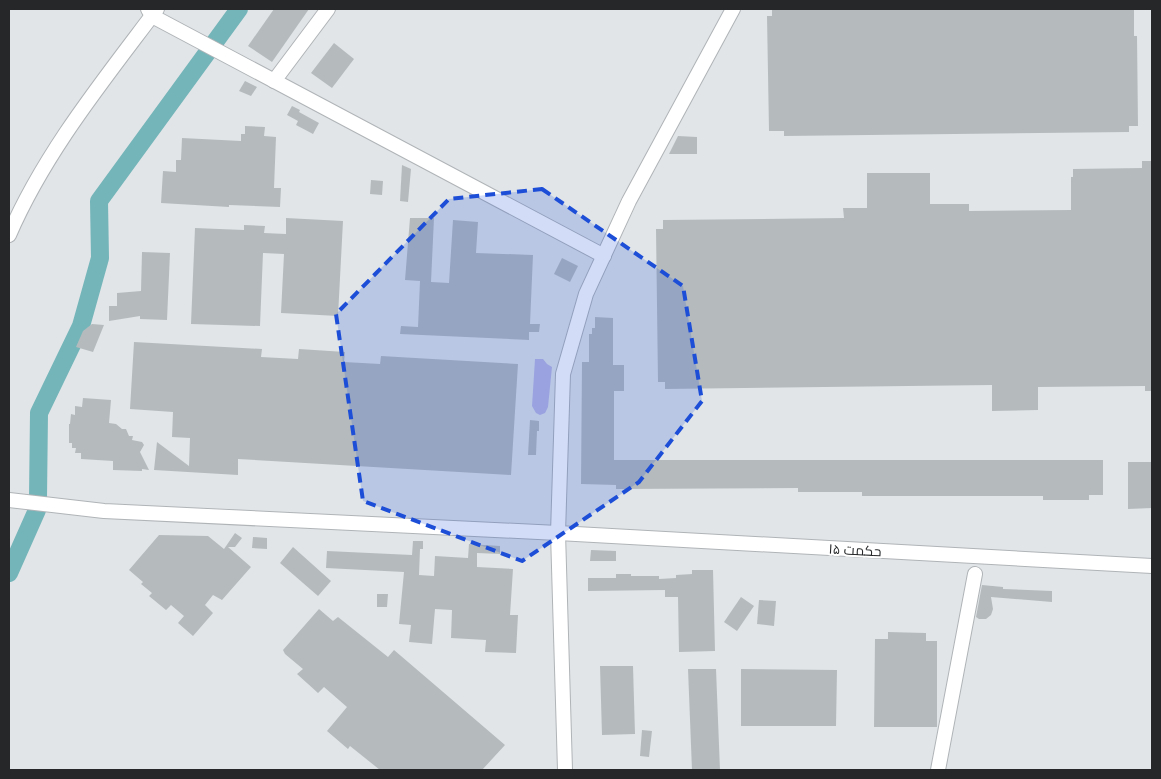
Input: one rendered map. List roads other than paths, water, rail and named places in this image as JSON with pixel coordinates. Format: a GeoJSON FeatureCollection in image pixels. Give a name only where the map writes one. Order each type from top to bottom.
{"type":"FeatureCollection","features":[{"type":"Feature","properties":{"kind":"street"},"geometry":{"type":"LineString","coordinates":[[274,81],[328,9]]}},
{"type":"Feature","properties":{"kind":"street"},"geometry":{"type":"LineString","coordinates":[[565,770],[558,533],[563,374],[586,294],[629,201],[733,9]]}},
{"type":"Feature","properties":{"kind":"street"},"geometry":{"type":"LineString","coordinates":[[9,235],[20,210],[53,151],[153,11],[197,40],[604,256]]}},
{"type":"Feature","properties":{"kind":"street","name":"حکمت ۱۵"},"geometry":{"type":"LineString","coordinates":[[9,500],[104,511],[558,533],[1152,566]]}},
{"type":"Feature","properties":{"kind":"street"},"geometry":{"type":"LineString","coordinates":[[938,770],[975,574]]}},
{"type":"Feature","properties":{"kind":"waterway"},"geometry":{"type":"LineString","coordinates":[[38,498],[39,413],[81,326],[100,258],[99,201],[239,9]]}},
{"type":"Feature","properties":{"kind":"waterway"},"geometry":{"type":"LineString","coordinates":[[9,573],[37,510]]}}]}
